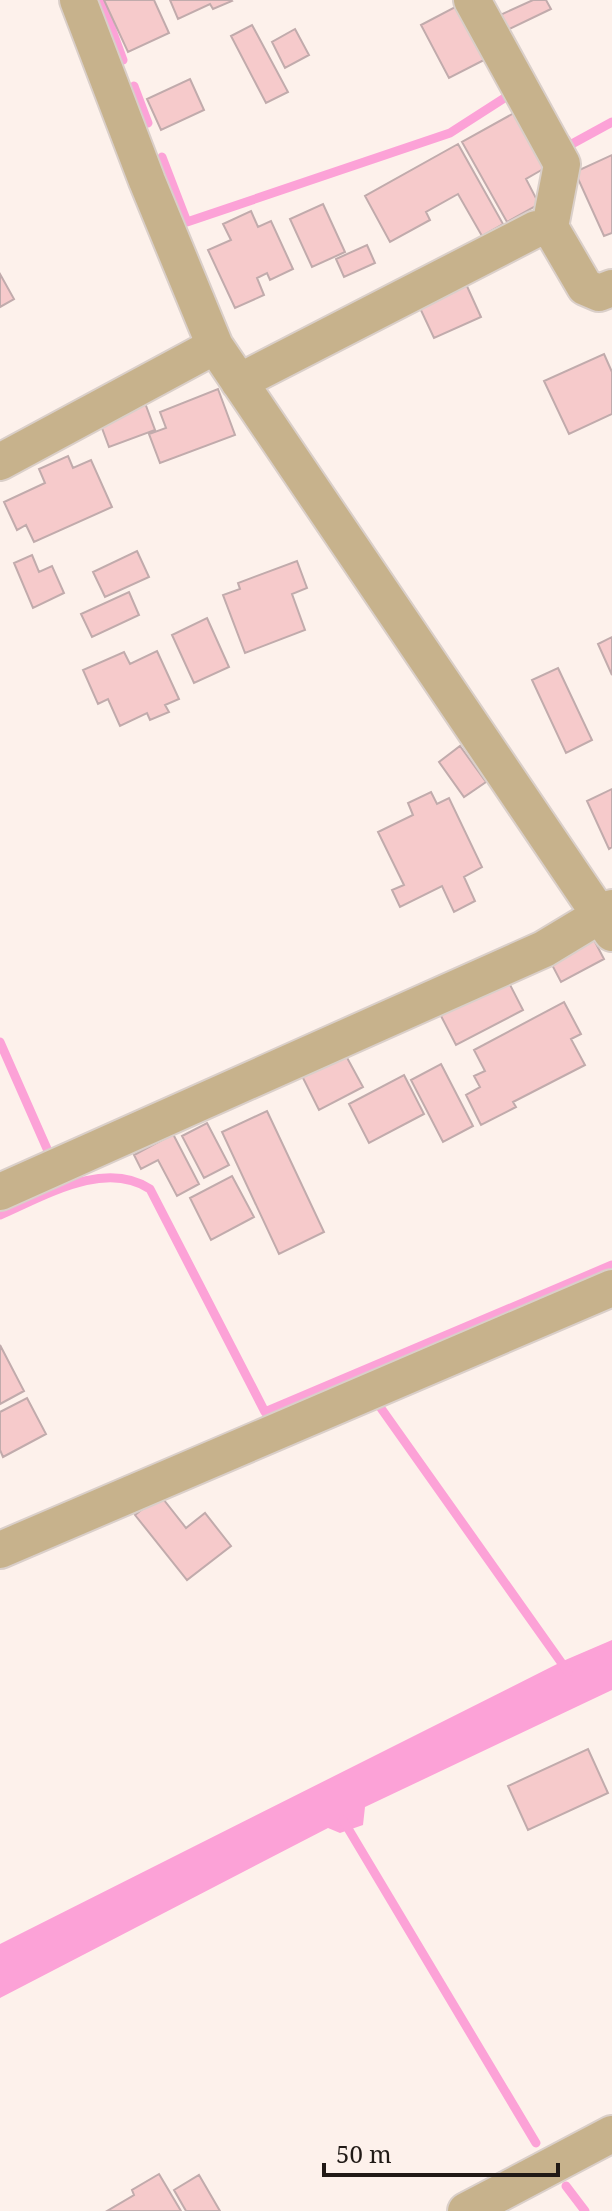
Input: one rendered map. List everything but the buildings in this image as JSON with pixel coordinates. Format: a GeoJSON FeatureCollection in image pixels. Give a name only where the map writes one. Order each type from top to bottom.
{"type":"FeatureCollection","features":[{"type":"Feature","properties":{"kind":"street"},"geometry":{"type":"LineString","coordinates":[[0,1192],[608,918],[215,346],[147,181],[78,0]]}},
{"type":"Feature","properties":{"kind":"street"},"geometry":{"type":"LineString","coordinates":[[478,2],[562,164],[550,227],[585,287],[599,293],[612,288]]}},
{"type":"Feature","properties":{"kind":"street"},"geometry":{"type":"LineString","coordinates":[[239,382],[536,229],[550,227]]}},
{"type":"Feature","properties":{"kind":"street"},"geometry":{"type":"LineString","coordinates":[[0,462],[215,346]]}},
{"type":"Feature","properties":{"kind":"street"},"geometry":{"type":"LineString","coordinates":[[0,1550],[612,1288]]}},
{"type":"Feature","properties":{"kind":"street"},"geometry":{"type":"LineString","coordinates":[[466,2211],[612,2134]]}},
{"type":"Feature","properties":{"kind":"shaded area"},"geometry":{"type":"Polygon","coordinates":[[[612,1640],[612,1690],[365,1807],[363,1825],[340,1833],[328,1828],[0,1998],[0,1944],[563,1661],[612,1640]]]}},
{"type":"Feature","properties":{"kind":"waterway"},"geometry":{"type":"LineString","coordinates":[[101,0],[123,60]]}},
{"type":"Feature","properties":{"kind":"waterway"},"geometry":{"type":"LineString","coordinates":[[134,86],[148,123]]}},
{"type":"Feature","properties":{"kind":"waterway"},"geometry":{"type":"LineString","coordinates":[[162,157],[187,222],[450,133],[506,97]]}},
{"type":"Feature","properties":{"kind":"waterway"},"geometry":{"type":"LineString","coordinates":[[566,139],[570,145],[612,122]]}},
{"type":"Feature","properties":{"kind":"waterway"},"geometry":{"type":"LineString","coordinates":[[0,1042],[48,1151]]}},
{"type":"Feature","properties":{"kind":"waterway"},"geometry":{"type":"LineString","coordinates":[[0,1215],[55,1191],[94,1179],[132,1181],[150,1189],[265,1412],[612,1265]]}},
{"type":"Feature","properties":{"kind":"waterway"},"geometry":{"type":"LineString","coordinates":[[378,1404],[568,1672]]}},
{"type":"Feature","properties":{"kind":"waterway"},"geometry":{"type":"LineString","coordinates":[[343,1820],[536,2143]]}},
{"type":"Feature","properties":{"kind":"waterway"},"geometry":{"type":"LineString","coordinates":[[566,2186],[585,2211]]}}]}
